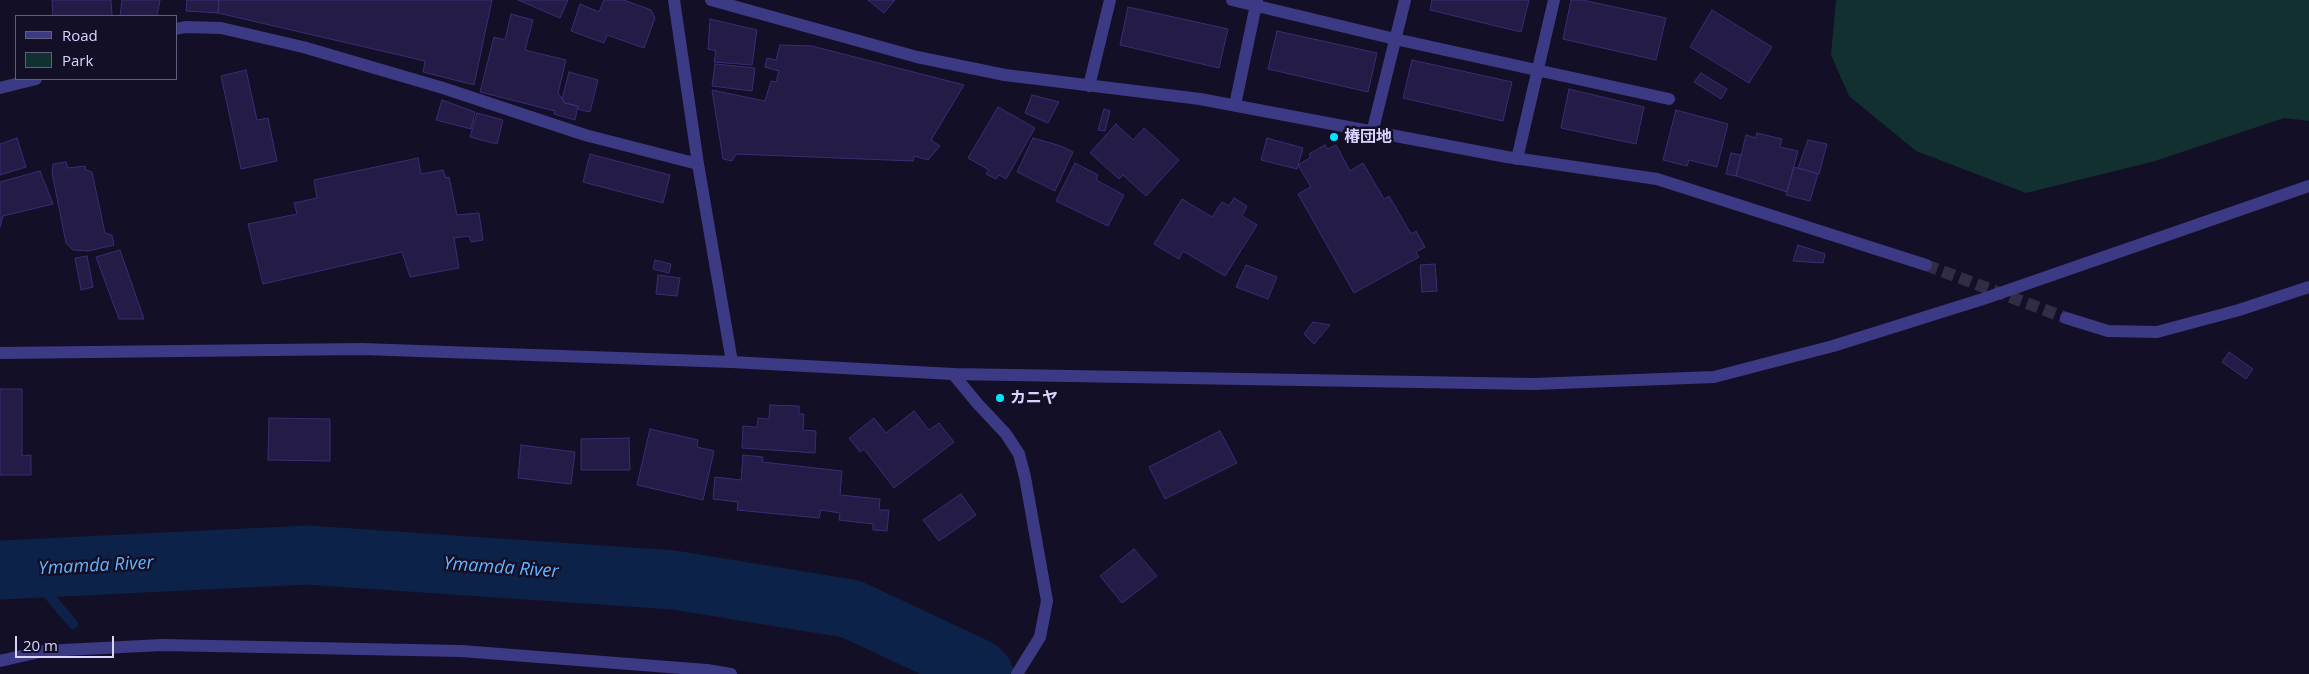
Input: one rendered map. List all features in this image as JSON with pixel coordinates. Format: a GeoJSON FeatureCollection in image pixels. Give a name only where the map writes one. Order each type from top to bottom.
{"type":"FeatureCollection","features":[{"type":"Feature","properties":{"kind":"street"},"geometry":{"type":"LineString","coordinates":[[674,0],[698,164],[732,362]]}},
{"type":"Feature","properties":{"kind":"street"},"geometry":{"type":"LineString","coordinates":[[711,0],[916,57],[1005,75],[1235,105],[1372,133],[1517,159],[1657,179],[1926,265]]}},
{"type":"Feature","properties":{"kind":"street"},"geometry":{"type":"LineString","coordinates":[[1090,86],[1110,0]]}},
{"type":"Feature","properties":{"kind":"street"},"geometry":{"type":"LineString","coordinates":[[1232,0],[1256,3],[1395,40],[1669,100]]}},
{"type":"Feature","properties":{"kind":"street"},"geometry":{"type":"LineString","coordinates":[[1372,133],[1405,0]]}},
{"type":"Feature","properties":{"kind":"street"},"geometry":{"type":"LineString","coordinates":[[1517,159],[1554,0]]}},
{"type":"Feature","properties":{"kind":"street"},"geometry":{"type":"LineString","coordinates":[[1235,105],[1256,3]]}},
{"type":"Feature","properties":{"kind":"street"},"geometry":{"type":"LineString","coordinates":[[178,28],[185,26],[221,28],[303,47],[443,88],[585,135],[698,164]]}},
{"type":"Feature","properties":{"kind":"street"},"geometry":{"type":"LineString","coordinates":[[0,88],[32,80]]}},
{"type":"Feature","properties":{"kind":"street"},"geometry":{"type":"LineString","coordinates":[[0,353],[362,349],[732,362],[953,374],[1534,384],[1714,377],[1833,346],[1973,302],[2309,186]]}},
{"type":"Feature","properties":{"kind":"street"},"geometry":{"type":"LineString","coordinates":[[2066,318],[2108,331],[2157,332],[2240,310],[2309,286]]}},
{"type":"Feature","properties":{"kind":"street"},"geometry":{"type":"LineString","coordinates":[[953,374],[976,403],[1006,434],[1019,454],[1047,601],[1040,637],[1017,674]]}},
{"type":"Feature","properties":{"kind":"street"},"geometry":{"type":"LineString","coordinates":[[0,661],[44,651],[172,645],[461,651],[706,670],[731,674]]}},
{"type":"Feature","properties":{"kind":"green space"},"geometry":{"type":"Polygon","coordinates":[[[1836,0],[2309,0],[2309,121],[2284,118],[2155,161],[2026,193],[1916,151],[1849,96],[1831,55],[1836,0]]]}},
{"type":"Feature","properties":{"kind":"building"},"geometry":{"type":"Polygon","coordinates":[[[52,0],[111,0],[112,15],[53,15],[52,0]]]}},
{"type":"Feature","properties":{"kind":"building"},"geometry":{"type":"Polygon","coordinates":[[[122,0],[160,0],[157,15],[120,15],[122,0]]]}},
{"type":"Feature","properties":{"kind":"building"},"geometry":{"type":"Polygon","coordinates":[[[187,0],[219,0],[218,13],[186,11],[187,0]]]}},
{"type":"Feature","properties":{"kind":"building"},"geometry":{"type":"Polygon","coordinates":[[[219,0],[492,0],[474,85],[423,72],[425,61],[218,13],[219,0]]]}},
{"type":"Feature","properties":{"kind":"building"},"geometry":{"type":"Polygon","coordinates":[[[518,0],[568,0],[560,18],[518,0]]]}},
{"type":"Feature","properties":{"kind":"building"},"geometry":{"type":"Polygon","coordinates":[[[604,0],[624,0],[651,10],[655,18],[644,48],[607,35],[604,43],[571,31],[580,4],[599,12],[604,0]]]}},
{"type":"Feature","properties":{"kind":"building"},"geometry":{"type":"Polygon","coordinates":[[[868,0],[895,0],[884,13],[868,0]]]}},
{"type":"Feature","properties":{"kind":"building"},"geometry":{"type":"Polygon","coordinates":[[[1432,0],[1529,0],[1521,32],[1430,10],[1432,0]]]}},
{"type":"Feature","properties":{"kind":"building"},"geometry":{"type":"Polygon","coordinates":[[[1571,0],[1582,0],[1666,18],[1656,60],[1563,39],[1571,0]]]}},
{"type":"Feature","properties":{"kind":"building"},"geometry":{"type":"Polygon","coordinates":[[[1128,7],[1228,29],[1219,68],[1120,45],[1128,7]]]}},
{"type":"Feature","properties":{"kind":"building"},"geometry":{"type":"Polygon","coordinates":[[[1712,10],[1772,47],[1749,83],[1690,47],[1712,10]]]}},
{"type":"Feature","properties":{"kind":"building"},"geometry":{"type":"Polygon","coordinates":[[[511,14],[533,20],[525,50],[566,60],[558,93],[565,103],[578,106],[575,120],[554,114],[555,111],[480,92],[494,37],[505,40],[511,14]]]}},
{"type":"Feature","properties":{"kind":"building"},"geometry":{"type":"Polygon","coordinates":[[[710,19],[757,30],[752,65],[714,62],[716,51],[708,49],[710,19]]]}},
{"type":"Feature","properties":{"kind":"building"},"geometry":{"type":"Polygon","coordinates":[[[1277,31],[1377,53],[1368,92],[1268,69],[1277,31]]]}},
{"type":"Feature","properties":{"kind":"building"},"geometry":{"type":"Polygon","coordinates":[[[780,45],[812,46],[964,85],[931,140],[940,146],[928,160],[914,156],[913,161],[736,154],[732,161],[723,159],[712,90],[765,101],[771,81],[776,82],[779,71],[765,67],[767,58],[776,60],[780,45]]]}},
{"type":"Feature","properties":{"kind":"building"},"geometry":{"type":"Polygon","coordinates":[[[1412,60],[1512,82],[1503,121],[1403,98],[1412,60]]]}},
{"type":"Feature","properties":{"kind":"building"},"geometry":{"type":"Polygon","coordinates":[[[715,64],[755,68],[752,91],[712,86],[715,64]]]}},
{"type":"Feature","properties":{"kind":"building"},"geometry":{"type":"Polygon","coordinates":[[[246,70],[257,120],[268,118],[277,161],[241,169],[221,76],[246,70]]]}},
{"type":"Feature","properties":{"kind":"building"},"geometry":{"type":"Polygon","coordinates":[[[569,72],[598,80],[590,112],[577,109],[578,106],[565,103],[562,99],[569,72]]]}},
{"type":"Feature","properties":{"kind":"building"},"geometry":{"type":"Polygon","coordinates":[[[1701,73],[1727,89],[1721,99],[1694,82],[1701,73]]]}},
{"type":"Feature","properties":{"kind":"building"},"geometry":{"type":"Polygon","coordinates":[[[1569,89],[1644,107],[1636,144],[1561,128],[1569,89]]]}},
{"type":"Feature","properties":{"kind":"building"},"geometry":{"type":"Polygon","coordinates":[[[1032,95],[1059,102],[1048,123],[1025,113],[1032,95]]]}},
{"type":"Feature","properties":{"kind":"building"},"geometry":{"type":"Polygon","coordinates":[[[442,100],[475,112],[471,129],[436,120],[442,100]]]}},
{"type":"Feature","properties":{"kind":"building"},"geometry":{"type":"Polygon","coordinates":[[[998,107],[1035,128],[1006,179],[999,175],[996,179],[986,174],[989,170],[968,158],[998,107]]]}},
{"type":"Feature","properties":{"kind":"building"},"geometry":{"type":"Polygon","coordinates":[[[1104,109],[1110,111],[1105,131],[1098,130],[1104,109]]]}},
{"type":"Feature","properties":{"kind":"building"},"geometry":{"type":"Polygon","coordinates":[[[1676,110],[1728,124],[1717,167],[1689,160],[1687,166],[1663,160],[1676,110]]]}},
{"type":"Feature","properties":{"kind":"building"},"geometry":{"type":"Polygon","coordinates":[[[477,113],[503,120],[497,144],[470,137],[477,113]]]}},
{"type":"Feature","properties":{"kind":"building"},"geometry":{"type":"Polygon","coordinates":[[[1116,124],[1133,140],[1144,128],[1179,160],[1146,196],[1123,175],[1119,179],[1090,153],[1116,124]]]}},
{"type":"Feature","properties":{"kind":"building"},"geometry":{"type":"Polygon","coordinates":[[[1757,133],[1782,139],[1780,147],[1798,151],[1787,192],[1736,176],[1746,135],[1756,138],[1757,133]]]}},
{"type":"Feature","properties":{"kind":"building"},"geometry":{"type":"Polygon","coordinates":[[[17,138],[26,167],[0,175],[0,144],[17,138]]]}},
{"type":"Feature","properties":{"kind":"building"},"geometry":{"type":"Polygon","coordinates":[[[1033,138],[1061,146],[1073,152],[1055,191],[1017,172],[1033,138]]]}},
{"type":"Feature","properties":{"kind":"building"},"geometry":{"type":"Polygon","coordinates":[[[1267,138],[1303,148],[1297,169],[1261,160],[1267,138]]]}},
{"type":"Feature","properties":{"kind":"building"},"geometry":{"type":"Polygon","coordinates":[[[1808,140],[1827,144],[1819,174],[1798,168],[1808,140]]]}},
{"type":"Feature","properties":{"kind":"building"},"geometry":{"type":"Polygon","coordinates":[[[1325,145],[1328,149],[1336,145],[1350,171],[1363,163],[1384,199],[1389,196],[1411,234],[1416,231],[1425,247],[1416,252],[1419,257],[1354,293],[1298,194],[1311,187],[1298,165],[1311,157],[1309,154],[1325,145]]]}},
{"type":"Feature","properties":{"kind":"building"},"geometry":{"type":"Polygon","coordinates":[[[1731,153],[1741,155],[1736,176],[1726,174],[1731,153]]]}},
{"type":"Feature","properties":{"kind":"building"},"geometry":{"type":"Polygon","coordinates":[[[590,154],[670,175],[663,203],[583,182],[590,154]]]}},
{"type":"Feature","properties":{"kind":"building"},"geometry":{"type":"Polygon","coordinates":[[[418,158],[421,174],[443,170],[446,178],[449,177],[457,215],[479,213],[483,240],[471,242],[469,236],[454,238],[459,268],[410,277],[402,252],[263,284],[248,224],[297,214],[294,203],[317,198],[314,180],[418,158]]]}},
{"type":"Feature","properties":{"kind":"building"},"geometry":{"type":"Polygon","coordinates":[[[66,162],[68,168],[85,166],[86,170],[92,172],[105,233],[112,235],[114,245],[88,251],[73,250],[66,243],[52,173],[53,164],[66,162]]]}},
{"type":"Feature","properties":{"kind":"building"},"geometry":{"type":"Polygon","coordinates":[[[1075,163],[1098,175],[1096,180],[1124,195],[1108,226],[1056,201],[1075,163]]]}},
{"type":"Feature","properties":{"kind":"building"},"geometry":{"type":"Polygon","coordinates":[[[1794,167],[1818,174],[1810,201],[1786,195],[1794,167]]]}},
{"type":"Feature","properties":{"kind":"building"},"geometry":{"type":"Polygon","coordinates":[[[40,171],[53,204],[3,216],[0,227],[0,182],[40,171]]]}},
{"type":"Feature","properties":{"kind":"building"},"geometry":{"type":"Polygon","coordinates":[[[1234,198],[1247,206],[1242,216],[1257,225],[1225,276],[1183,251],[1179,259],[1154,244],[1182,199],[1212,217],[1222,202],[1229,206],[1234,198]]]}},
{"type":"Feature","properties":{"kind":"building"},"geometry":{"type":"Polygon","coordinates":[[[1798,245],[1825,254],[1823,263],[1793,261],[1798,245]]]}},
{"type":"Feature","properties":{"kind":"building"},"geometry":{"type":"Polygon","coordinates":[[[120,250],[144,319],[119,319],[96,257],[120,250]]]}},
{"type":"Feature","properties":{"kind":"building"},"geometry":{"type":"Polygon","coordinates":[[[87,256],[93,287],[81,290],[75,258],[87,256]]]}},
{"type":"Feature","properties":{"kind":"building"},"geometry":{"type":"Polygon","coordinates":[[[655,260],[671,264],[669,273],[653,269],[655,260]]]}},
{"type":"Feature","properties":{"kind":"building"},"geometry":{"type":"Polygon","coordinates":[[[1435,264],[1437,291],[1422,292],[1420,265],[1435,264]]]}},
{"type":"Feature","properties":{"kind":"building"},"geometry":{"type":"Polygon","coordinates":[[[1246,265],[1277,277],[1268,299],[1236,287],[1246,265]]]}},
{"type":"Feature","properties":{"kind":"building"},"geometry":{"type":"Polygon","coordinates":[[[658,275],[680,278],[677,296],[656,294],[658,275]]]}},
{"type":"Feature","properties":{"kind":"building"},"geometry":{"type":"Polygon","coordinates":[[[1313,322],[1330,325],[1314,344],[1304,334],[1313,322]]]}},
{"type":"Feature","properties":{"kind":"building"},"geometry":{"type":"Polygon","coordinates":[[[2229,352],[2253,369],[2246,379],[2222,362],[2229,352]]]}},
{"type":"Feature","properties":{"kind":"building"},"geometry":{"type":"Polygon","coordinates":[[[0,389],[22,389],[22,456],[31,455],[31,475],[0,475],[0,389]]]}},
{"type":"Feature","properties":{"kind":"building"},"geometry":{"type":"Polygon","coordinates":[[[770,405],[799,406],[799,414],[804,414],[803,430],[816,431],[815,453],[742,448],[743,426],[757,427],[758,418],[769,419],[770,405]]]}},
{"type":"Feature","properties":{"kind":"building"},"geometry":{"type":"Polygon","coordinates":[[[914,411],[929,430],[939,423],[954,442],[894,488],[864,449],[860,452],[849,438],[874,418],[886,433],[914,411]]]}},
{"type":"Feature","properties":{"kind":"building"},"geometry":{"type":"Polygon","coordinates":[[[269,418],[330,419],[330,461],[268,460],[269,418]]]}},
{"type":"Feature","properties":{"kind":"building"},"geometry":{"type":"Polygon","coordinates":[[[650,429],[698,440],[697,447],[714,451],[703,500],[637,485],[650,429]]]}},
{"type":"Feature","properties":{"kind":"building"},"geometry":{"type":"Polygon","coordinates":[[[1220,431],[1237,463],[1165,499],[1149,467],[1220,431]]]}},
{"type":"Feature","properties":{"kind":"building"},"geometry":{"type":"Polygon","coordinates":[[[629,438],[630,470],[581,470],[581,439],[629,438]]]}},
{"type":"Feature","properties":{"kind":"building"},"geometry":{"type":"Polygon","coordinates":[[[521,445],[575,452],[571,484],[518,478],[521,445]]]}},
{"type":"Feature","properties":{"kind":"building"},"geometry":{"type":"Polygon","coordinates":[[[743,455],[763,457],[762,462],[842,471],[840,495],[880,499],[879,510],[889,510],[887,531],[873,530],[873,524],[839,520],[840,513],[821,510],[819,518],[737,510],[738,502],[713,499],[715,477],[741,480],[743,455]]]}},
{"type":"Feature","properties":{"kind":"building"},"geometry":{"type":"Polygon","coordinates":[[[961,494],[976,515],[939,541],[923,520],[961,494]]]}},
{"type":"Feature","properties":{"kind":"building"},"geometry":{"type":"Polygon","coordinates":[[[1134,549],[1157,576],[1122,603],[1100,576],[1134,549]]]}},
{"type":"Feature","properties":{"kind":"waterway","name":"Ymamda River"},"geometry":{"type":"LineString","coordinates":[[0,570],[307,555],[674,580],[851,609],[979,669],[984,674]]}},
{"type":"Feature","properties":{"kind":"waterway"},"geometry":{"type":"LineString","coordinates":[[27,569],[73,624]]}},
{"type":"Feature","properties":{"kind":"tunnel"},"geometry":{"type":"LineString","coordinates":[[1926,265],[2066,318]]}},
{"type":"Feature","properties":{"kind":"place","name":"椿団地"},"geometry":{"type":"Point","coordinates":[1334,137]}},
{"type":"Feature","properties":{"kind":"place","name":"カニヤ"},"geometry":{"type":"Point","coordinates":[1000,398]}}]}
